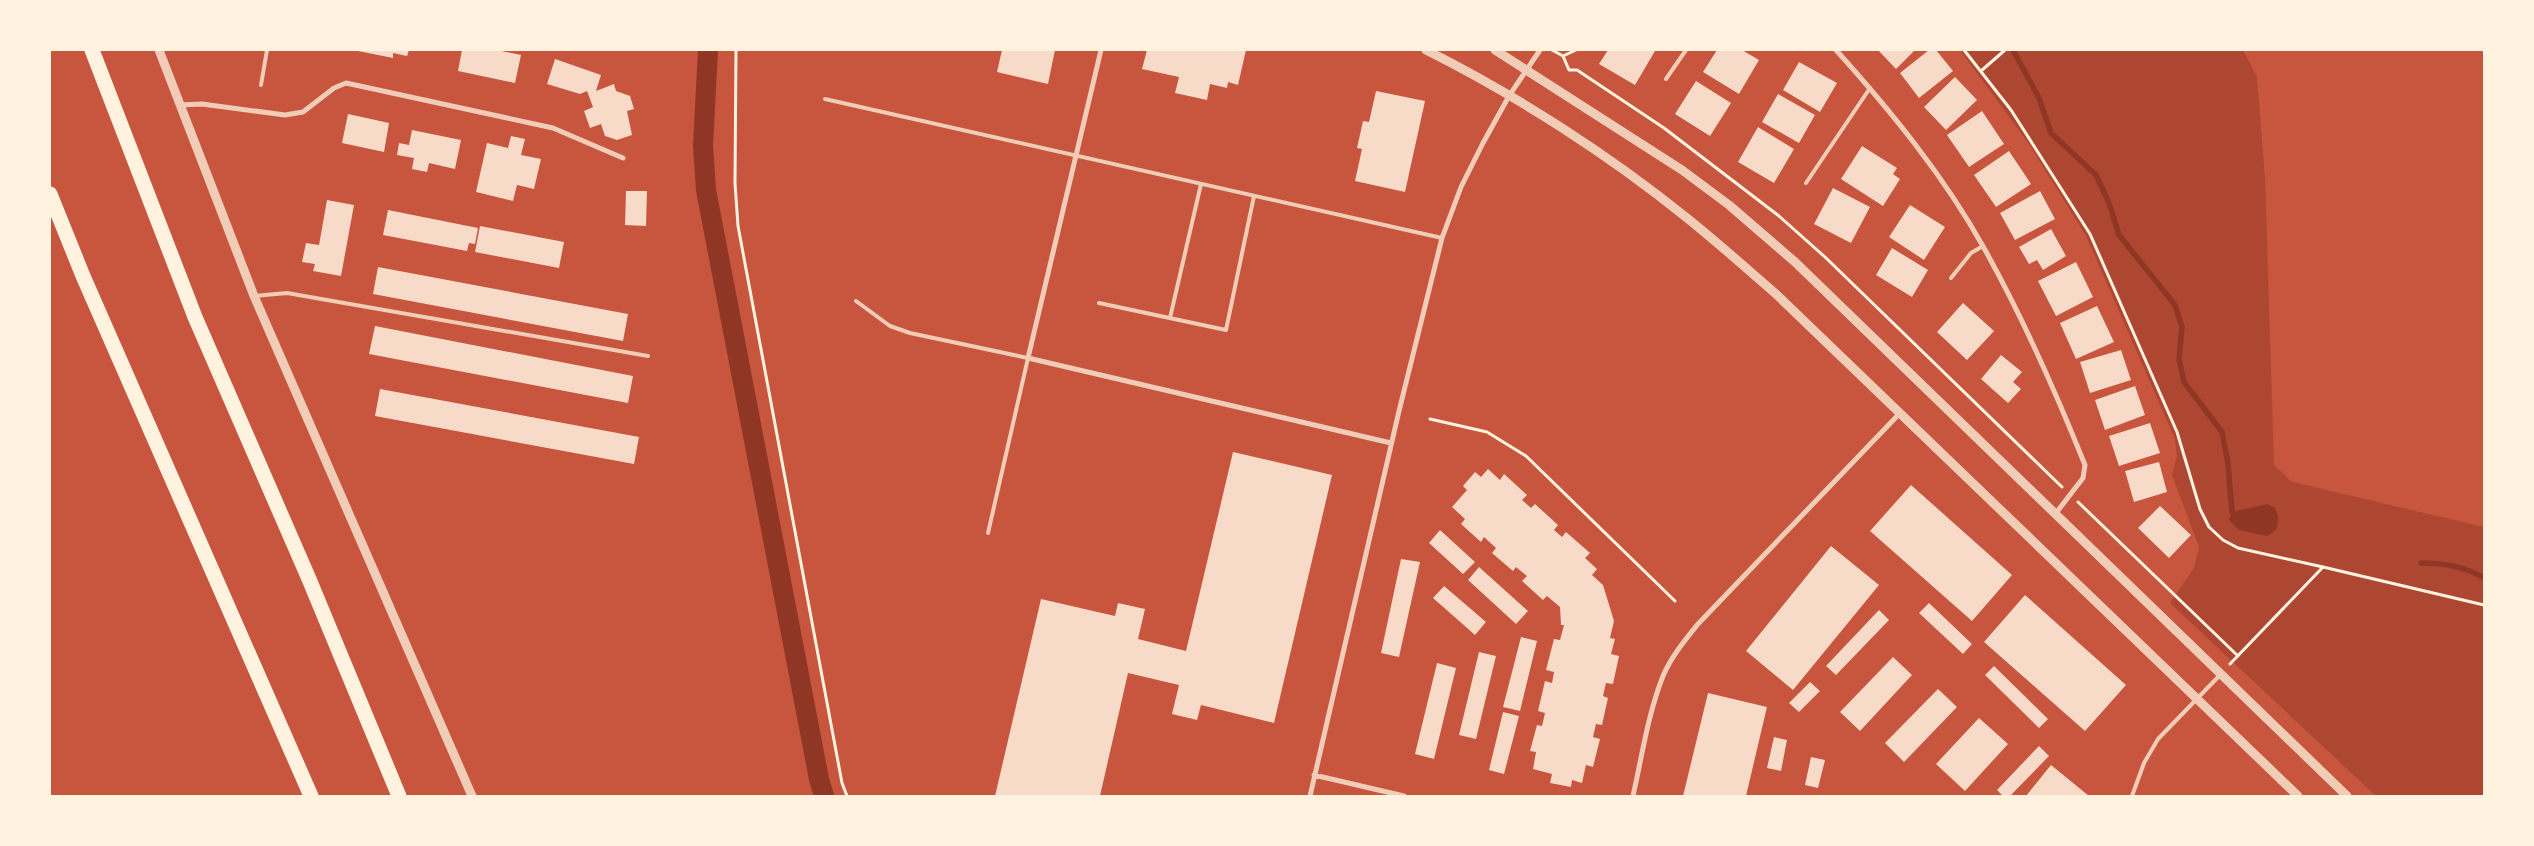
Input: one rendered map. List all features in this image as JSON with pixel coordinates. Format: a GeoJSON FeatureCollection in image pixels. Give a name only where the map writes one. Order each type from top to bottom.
{"type":"FeatureCollection","features":[{"type":"Feature","properties":{"kind":"highway"},"geometry":{"type":"LineString","coordinates":[[92,50],[195,317],[305,570],[400,796]]}},
{"type":"Feature","properties":{"kind":"highway"},"geometry":{"type":"LineString","coordinates":[[50,194],[87,285],[311,796]]}},
{"type":"Feature","properties":{"kind":"street"},"geometry":{"type":"LineString","coordinates":[[159,50],[254,296],[472,796]]}},
{"type":"Feature","properties":{"kind":"street"},"geometry":{"type":"LineString","coordinates":[[1101,50],[1028,358],[1391,443]]}},
{"type":"Feature","properties":{"kind":"street"},"geometry":{"type":"LineString","coordinates":[[1426,50],[1471,73],[1509,96],[1627,173],[1686,217],[1776,294],[2298,796]]}},
{"type":"Feature","properties":{"kind":"street"},"geometry":{"type":"LineString","coordinates":[[1495,50],[1682,170],[1729,205],[1794,262],[2056,512],[2347,796]]}},
{"type":"Feature","properties":{"kind":"street"},"geometry":{"type":"LineString","coordinates":[[1310,796],[1391,443],[1442,238],[1461,187],[1509,96],[1540,50]]}},
{"type":"Feature","properties":{"kind":"street"},"geometry":{"type":"LineString","coordinates":[[1836,50],[1870,88],[1937,176],[1983,246],[2036,349],[2085,465],[2083,478],[2056,512]]}},
{"type":"Feature","properties":{"kind":"street"},"geometry":{"type":"LineString","coordinates":[[179,105],[202,104],[285,115],[303,112],[334,88],[346,83],[553,128],[622,158]]}},
{"type":"Feature","properties":{"kind":"street"},"geometry":{"type":"LineString","coordinates":[[1633,796],[1653,705],[1664,674],[1680,646],[1705,616],[1900,412]]}},
{"type":"Feature","properties":{"kind":"street"},"geometry":{"type":"LineString","coordinates":[[1314,775],[1404,796]]}},
{"type":"Feature","properties":{"kind":"lane"},"geometry":{"type":"LineString","coordinates":[[261,85],[267,50]]}},
{"type":"Feature","properties":{"kind":"lane"},"geometry":{"type":"LineString","coordinates":[[1666,79],[1686,50]]}},
{"type":"Feature","properties":{"kind":"lane"},"geometry":{"type":"LineString","coordinates":[[1806,183],[1870,88]]}},
{"type":"Feature","properties":{"kind":"lane"},"geometry":{"type":"LineString","coordinates":[[825,99],[1442,238]]}},
{"type":"Feature","properties":{"kind":"lane"},"geometry":{"type":"LineString","coordinates":[[1170,318],[1201,184]]}},
{"type":"Feature","properties":{"kind":"lane"},"geometry":{"type":"LineString","coordinates":[[1099,303],[1226,330],[1254,196]]}},
{"type":"Feature","properties":{"kind":"lane"},"geometry":{"type":"LineString","coordinates":[[1951,278],[1971,253],[1983,246]]}},
{"type":"Feature","properties":{"kind":"lane"},"geometry":{"type":"LineString","coordinates":[[254,296],[286,293],[648,356]]}},
{"type":"Feature","properties":{"kind":"lane"},"geometry":{"type":"LineString","coordinates":[[856,301],[890,326],[910,333],[1028,358],[988,532]]}},
{"type":"Feature","properties":{"kind":"lane"},"geometry":{"type":"LineString","coordinates":[[2132,796],[2144,763],[2158,739],[2221,674]]}},
{"type":"Feature","properties":{"kind":"path"},"geometry":{"type":"LineString","coordinates":[[736,50],[735,174],[738,226],[842,783],[847,796]]}},
{"type":"Feature","properties":{"kind":"path"},"geometry":{"type":"LineString","coordinates":[[1552,50],[1564,56],[1569,70],[1577,70],[1664,128],[1779,216],[1825,257],[2238,656]]}},
{"type":"Feature","properties":{"kind":"path"},"geometry":{"type":"LineString","coordinates":[[1564,56],[1576,50]]}},
{"type":"Feature","properties":{"kind":"path"},"geometry":{"type":"LineString","coordinates":[[1964,50],[2011,110],[2090,234],[2177,432],[2200,510],[2209,527],[2223,540],[2238,548],[2484,605]]}},
{"type":"Feature","properties":{"kind":"path"},"geometry":{"type":"LineString","coordinates":[[1981,71],[2003,51]]}},
{"type":"Feature","properties":{"kind":"path"},"geometry":{"type":"LineString","coordinates":[[1430,419],[1487,432],[1526,456],[1675,601]]}},
{"type":"Feature","properties":{"kind":"path"},"geometry":{"type":"LineString","coordinates":[[2221,674],[2323,568]]}},
{"type":"Feature","properties":{"kind":"shaded area"},"geometry":{"type":"Polygon","coordinates":[[[1960,50],[2243,50],[2257,77],[2265,178],[2274,465],[2291,481],[2301,484],[2484,527],[2484,796],[2376,796],[2170,603],[2194,568],[2199,547],[2172,475],[2177,456],[2175,439],[2086,236],[2029,144],[1960,50]]]}},
{"type":"Feature","properties":{"kind":"shaded area"},"geometry":{"type":"Polygon","coordinates":[[[2267,504],[2275,508],[2278,516],[2277,529],[2267,536],[2239,530],[2229,520],[2232,512],[2267,504]]]}},
{"type":"Feature","properties":{"kind":"building"},"geometry":{"type":"Polygon","coordinates":[[[409,50],[407,56],[393,53],[393,58],[358,51],[409,50]]]}},
{"type":"Feature","properties":{"kind":"building"},"geometry":{"type":"Polygon","coordinates":[[[462,50],[497,50],[521,55],[515,83],[458,71],[462,50]]]}},
{"type":"Feature","properties":{"kind":"building"},"geometry":{"type":"Polygon","coordinates":[[[1002,50],[1055,50],[1048,84],[997,72],[1002,50]]]}},
{"type":"Feature","properties":{"kind":"building"},"geometry":{"type":"Polygon","coordinates":[[[1147,50],[1246,50],[1238,85],[1228,82],[1227,88],[1210,84],[1207,100],[1175,93],[1179,77],[1142,69],[1147,50]]]}},
{"type":"Feature","properties":{"kind":"building"},"geometry":{"type":"Polygon","coordinates":[[[1608,50],[1655,51],[1635,85],[1599,64],[1608,50]]]}},
{"type":"Feature","properties":{"kind":"building"},"geometry":{"type":"Polygon","coordinates":[[[1717,50],[1742,50],[1759,60],[1739,94],[1703,72],[1717,50]]]}},
{"type":"Feature","properties":{"kind":"building"},"geometry":{"type":"Polygon","coordinates":[[[1878,50],[1915,50],[1896,69],[1878,50]]]}},
{"type":"Feature","properties":{"kind":"building"},"geometry":{"type":"Polygon","coordinates":[[[1929,50],[1936,50],[1953,71],[1919,98],[1900,73],[1929,50]]]}},
{"type":"Feature","properties":{"kind":"building"},"geometry":{"type":"Polygon","coordinates":[[[555,59],[601,75],[596,91],[614,84],[616,91],[630,96],[634,109],[627,111],[632,135],[617,140],[605,136],[601,124],[590,128],[584,111],[593,107],[587,91],[580,94],[547,84],[555,59]]]}},
{"type":"Feature","properties":{"kind":"building"},"geometry":{"type":"Polygon","coordinates":[[[1799,62],[1837,83],[1820,112],[1783,90],[1799,62]]]}},
{"type":"Feature","properties":{"kind":"building"},"geometry":{"type":"Polygon","coordinates":[[[1955,77],[1977,100],[1946,130],[1924,107],[1955,77]]]}},
{"type":"Feature","properties":{"kind":"building"},"geometry":{"type":"Polygon","coordinates":[[[1696,81],[1731,103],[1710,136],[1675,114],[1696,81]]]}},
{"type":"Feature","properties":{"kind":"building"},"geometry":{"type":"Polygon","coordinates":[[[1376,91],[1425,101],[1405,192],[1355,181],[1362,149],[1357,148],[1363,121],[1369,122],[1376,91]]]}},
{"type":"Feature","properties":{"kind":"building"},"geometry":{"type":"Polygon","coordinates":[[[1778,94],[1815,115],[1799,143],[1762,122],[1778,94]]]}},
{"type":"Feature","properties":{"kind":"building"},"geometry":{"type":"Polygon","coordinates":[[[1982,111],[2004,144],[1969,167],[1947,135],[1982,111]]]}},
{"type":"Feature","properties":{"kind":"building"},"geometry":{"type":"Polygon","coordinates":[[[348,114],[389,123],[384,152],[342,143],[348,114]]]}},
{"type":"Feature","properties":{"kind":"building"},"geometry":{"type":"Polygon","coordinates":[[[1758,127],[1794,149],[1774,183],[1738,162],[1758,127]]]}},
{"type":"Feature","properties":{"kind":"building"},"geometry":{"type":"Polygon","coordinates":[[[412,130],[461,140],[455,169],[429,163],[427,172],[412,169],[414,158],[397,155],[399,143],[409,145],[412,130]]]}},
{"type":"Feature","properties":{"kind":"building"},"geometry":{"type":"Polygon","coordinates":[[[511,136],[525,139],[521,155],[541,159],[534,189],[517,185],[513,201],[476,192],[487,143],[508,148],[511,136]]]}},
{"type":"Feature","properties":{"kind":"building"},"geometry":{"type":"Polygon","coordinates":[[[1862,146],[1897,168],[1893,174],[1900,179],[1883,206],[1841,179],[1862,146]]]}},
{"type":"Feature","properties":{"kind":"building"},"geometry":{"type":"Polygon","coordinates":[[[2009,151],[2031,184],[1996,207],[1974,175],[2009,151]]]}},
{"type":"Feature","properties":{"kind":"building"},"geometry":{"type":"Polygon","coordinates":[[[1833,188],[1870,207],[1851,243],[1814,224],[1833,188]]]}},
{"type":"Feature","properties":{"kind":"building"},"geometry":{"type":"Polygon","coordinates":[[[626,191],[647,191],[646,226],[625,225],[626,191]]]}},
{"type":"Feature","properties":{"kind":"building"},"geometry":{"type":"Polygon","coordinates":[[[2040,191],[2055,219],[2015,240],[2000,213],[2040,191]]]}},
{"type":"Feature","properties":{"kind":"building"},"geometry":{"type":"Polygon","coordinates":[[[327,200],[354,205],[341,276],[313,271],[315,264],[302,262],[306,243],[319,245],[327,200]]]}},
{"type":"Feature","properties":{"kind":"building"},"geometry":{"type":"Polygon","coordinates":[[[1910,205],[1945,227],[1924,260],[1889,237],[1910,205]]]}},
{"type":"Feature","properties":{"kind":"building"},"geometry":{"type":"Polygon","coordinates":[[[388,210],[478,228],[475,244],[469,243],[467,251],[383,235],[388,210]]]}},
{"type":"Feature","properties":{"kind":"building"},"geometry":{"type":"Polygon","coordinates":[[[480,226],[564,242],[559,268],[475,252],[480,226]]]}},
{"type":"Feature","properties":{"kind":"building"},"geometry":{"type":"Polygon","coordinates":[[[2051,229],[2066,256],[2043,270],[2037,260],[2029,264],[2019,247],[2051,229]]]}},
{"type":"Feature","properties":{"kind":"building"},"geometry":{"type":"Polygon","coordinates":[[[1892,248],[1928,270],[1912,297],[1876,275],[1892,248]]]}},
{"type":"Feature","properties":{"kind":"building"},"geometry":{"type":"Polygon","coordinates":[[[2076,262],[2093,297],[2056,316],[2038,281],[2076,262]]]}},
{"type":"Feature","properties":{"kind":"building"},"geometry":{"type":"Polygon","coordinates":[[[378,267],[628,314],[623,341],[373,294],[378,267]]]}},
{"type":"Feature","properties":{"kind":"building"},"geometry":{"type":"Polygon","coordinates":[[[1963,303],[1994,331],[1967,360],[1937,332],[1963,303]]]}},
{"type":"Feature","properties":{"kind":"building"},"geometry":{"type":"Polygon","coordinates":[[[2097,306],[2114,342],[2076,359],[2060,323],[2097,306]]]}},
{"type":"Feature","properties":{"kind":"building"},"geometry":{"type":"Polygon","coordinates":[[[375,326],[633,376],[628,403],[369,354],[375,326]]]}},
{"type":"Feature","properties":{"kind":"building"},"geometry":{"type":"Polygon","coordinates":[[[2121,350],[2131,380],[2090,393],[2080,362],[2121,350]]]}},
{"type":"Feature","properties":{"kind":"building"},"geometry":{"type":"Polygon","coordinates":[[[2001,355],[2022,372],[2013,382],[2021,389],[2008,403],[1981,379],[2001,355]]]}},
{"type":"Feature","properties":{"kind":"building"},"geometry":{"type":"Polygon","coordinates":[[[2135,386],[2145,415],[2105,430],[2095,400],[2135,386]]]}},
{"type":"Feature","properties":{"kind":"building"},"geometry":{"type":"Polygon","coordinates":[[[380,389],[639,437],[634,464],[375,416],[380,389]]]}},
{"type":"Feature","properties":{"kind":"building"},"geometry":{"type":"Polygon","coordinates":[[[2150,423],[2160,453],[2119,466],[2109,436],[2150,423]]]}},
{"type":"Feature","properties":{"kind":"building"},"geometry":{"type":"Polygon","coordinates":[[[1233,452],[1332,475],[1274,723],[1201,705],[1197,720],[1172,714],[1179,685],[1128,673],[1100,796],[995,796],[1041,599],[1115,616],[1118,603],[1145,609],[1138,639],[1186,651],[1233,452]]]}},
{"type":"Feature","properties":{"kind":"building"},"geometry":{"type":"Polygon","coordinates":[[[2159,462],[2167,492],[2134,502],[2125,471],[2159,462]]]}},
{"type":"Feature","properties":{"kind":"building"},"geometry":{"type":"Polygon","coordinates":[[[1488,469],[1500,480],[1504,474],[1527,495],[1522,500],[1531,508],[1535,504],[1558,525],[1554,530],[1562,537],[1566,532],[1590,553],[1585,558],[1597,569],[1592,575],[1603,585],[1614,621],[1610,638],[1615,639],[1611,654],[1619,656],[1613,684],[1606,683],[1603,696],[1608,698],[1602,725],[1596,724],[1593,737],[1600,739],[1593,767],[1586,765],[1582,783],[1572,780],[1571,787],[1550,783],[1552,774],[1533,769],[1536,752],[1530,751],[1537,725],[1542,726],[1545,713],[1538,711],[1545,681],[1552,683],[1554,672],[1546,670],[1554,639],[1560,640],[1564,625],[1561,625],[1560,607],[1547,596],[1543,600],[1522,581],[1527,576],[1516,567],[1513,571],[1492,553],[1496,548],[1484,537],[1481,542],[1461,524],[1465,519],[1452,507],[1467,490],[1463,486],[1475,472],[1481,477],[1488,469]]]}},
{"type":"Feature","properties":{"kind":"building"},"geometry":{"type":"Polygon","coordinates":[[[1911,485],[2012,575],[1972,621],[1870,531],[1911,485]]]}},
{"type":"Feature","properties":{"kind":"building"},"geometry":{"type":"Polygon","coordinates":[[[2160,506],[2191,535],[2169,558],[2138,528],[2160,506]]]}},
{"type":"Feature","properties":{"kind":"building"},"geometry":{"type":"Polygon","coordinates":[[[1440,530],[1475,562],[1463,574],[1429,543],[1440,530]]]}},
{"type":"Feature","properties":{"kind":"building"},"geometry":{"type":"Polygon","coordinates":[[[1831,546],[1879,585],[1793,690],[1746,651],[1831,546]]]}},
{"type":"Feature","properties":{"kind":"building"},"geometry":{"type":"Polygon","coordinates":[[[1401,559],[1420,562],[1399,657],[1381,653],[1401,559]]]}},
{"type":"Feature","properties":{"kind":"building"},"geometry":{"type":"Polygon","coordinates":[[[1479,567],[1528,611],[1516,624],[1468,580],[1479,567]]]}},
{"type":"Feature","properties":{"kind":"building"},"geometry":{"type":"Polygon","coordinates":[[[1444,586],[1486,622],[1475,635],[1433,598],[1444,586]]]}},
{"type":"Feature","properties":{"kind":"building"},"geometry":{"type":"Polygon","coordinates":[[[2025,595],[2126,685],[2085,731],[1984,642],[2025,595]]]}},
{"type":"Feature","properties":{"kind":"building"},"geometry":{"type":"Polygon","coordinates":[[[1929,603],[1972,644],[1963,654],[1919,613],[1929,603]]]}},
{"type":"Feature","properties":{"kind":"building"},"geometry":{"type":"Polygon","coordinates":[[[1879,610],[1889,620],[1836,675],[1826,666],[1879,610]]]}},
{"type":"Feature","properties":{"kind":"building"},"geometry":{"type":"Polygon","coordinates":[[[1521,637],[1537,641],[1520,711],[1503,707],[1521,637]]]}},
{"type":"Feature","properties":{"kind":"building"},"geometry":{"type":"Polygon","coordinates":[[[1479,652],[1496,656],[1476,739],[1459,735],[1479,652]]]}},
{"type":"Feature","properties":{"kind":"building"},"geometry":{"type":"Polygon","coordinates":[[[1893,657],[1912,675],[1860,731],[1840,712],[1893,657]]]}},
{"type":"Feature","properties":{"kind":"building"},"geometry":{"type":"Polygon","coordinates":[[[1437,663],[1456,668],[1434,759],[1415,754],[1437,663]]]}},
{"type":"Feature","properties":{"kind":"building"},"geometry":{"type":"Polygon","coordinates":[[[1994,666],[2048,719],[2039,728],[1985,675],[1994,666]]]}},
{"type":"Feature","properties":{"kind":"building"},"geometry":{"type":"Polygon","coordinates":[[[1810,682],[1820,691],[1799,712],[1789,703],[1810,682]]]}},
{"type":"Feature","properties":{"kind":"building"},"geometry":{"type":"Polygon","coordinates":[[[1938,689],[1957,707],[1904,762],[1885,743],[1938,689]]]}},
{"type":"Feature","properties":{"kind":"building"},"geometry":{"type":"Polygon","coordinates":[[[1708,693],[1767,707],[1746,796],[1683,796],[1708,693]]]}},
{"type":"Feature","properties":{"kind":"building"},"geometry":{"type":"Polygon","coordinates":[[[1503,712],[1519,716],[1504,774],[1489,770],[1503,712]]]}},
{"type":"Feature","properties":{"kind":"building"},"geometry":{"type":"Polygon","coordinates":[[[1979,718],[2008,744],[1965,791],[1936,764],[1979,718]]]}},
{"type":"Feature","properties":{"kind":"building"},"geometry":{"type":"Polygon","coordinates":[[[1774,737],[1787,740],[1781,771],[1767,768],[1774,737]]]}},
{"type":"Feature","properties":{"kind":"building"},"geometry":{"type":"Polygon","coordinates":[[[2039,746],[2049,756],[2010,796],[2003,796],[1997,790],[2039,746]]]}},
{"type":"Feature","properties":{"kind":"building"},"geometry":{"type":"Polygon","coordinates":[[[1811,757],[1825,760],[1818,788],[1805,785],[1811,757]]]}},
{"type":"Feature","properties":{"kind":"building"},"geometry":{"type":"Polygon","coordinates":[[[2051,765],[2089,796],[2026,796],[2051,765]]]}},
{"type":"Feature","properties":{"kind":"waterway"},"geometry":{"type":"LineString","coordinates":[[708,50],[703,146],[706,190],[819,779],[824,796]]}},
{"type":"Feature","properties":{"kind":"waterway"},"geometry":{"type":"LineString","coordinates":[[2013,50],[2039,98],[2051,133],[2096,175],[2109,203],[2119,235],[2175,305],[2182,327],[2179,359],[2184,382],[2222,432],[2228,463],[2232,512]]}},
{"type":"Feature","properties":{"kind":"waterway"},"geometry":{"type":"LineString","coordinates":[[2421,563],[2454,566],[2484,578]]}}]}
